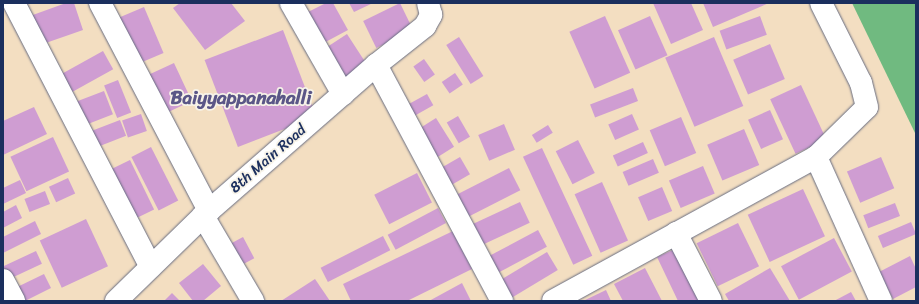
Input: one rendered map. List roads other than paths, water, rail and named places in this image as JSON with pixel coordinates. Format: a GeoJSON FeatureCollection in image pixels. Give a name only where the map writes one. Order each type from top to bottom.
{"type":"FeatureCollection","features":[{"type":"Feature","properties":{"kind":"street"},"geometry":{"type":"LineString","coordinates":[[14,3],[151,267]]}},
{"type":"Feature","properties":{"kind":"street"},"geometry":{"type":"LineString","coordinates":[[100,3],[206,214],[253,301]]}},
{"type":"Feature","properties":{"kind":"street"},"geometry":{"type":"LineString","coordinates":[[291,3],[343,94]]}},
{"type":"Feature","properties":{"kind":"street"},"geometry":{"type":"LineString","coordinates":[[554,301],[816,157],[867,107],[861,83],[822,3]]}},
{"type":"Feature","properties":{"kind":"street","name":"8th Main Road"},"geometry":{"type":"LineString","coordinates":[[116,301],[206,214],[376,65],[425,26],[434,5]]}},
{"type":"Feature","properties":{"kind":"street"},"geometry":{"type":"LineString","coordinates":[[376,65],[502,301]]}},
{"type":"Feature","properties":{"kind":"street"},"geometry":{"type":"LineString","coordinates":[[816,157],[881,301]]}},
{"type":"Feature","properties":{"kind":"street"},"geometry":{"type":"LineString","coordinates":[[676,233],[711,301]]}},
{"type":"Feature","properties":{"kind":"street"},"geometry":{"type":"LineString","coordinates":[[3,280],[14,301]]}},
{"type":"Feature","properties":{"kind":"district","name":"Baiyyappanahalli"},"geometry":{"type":"Point","coordinates":[241,98]}}]}
